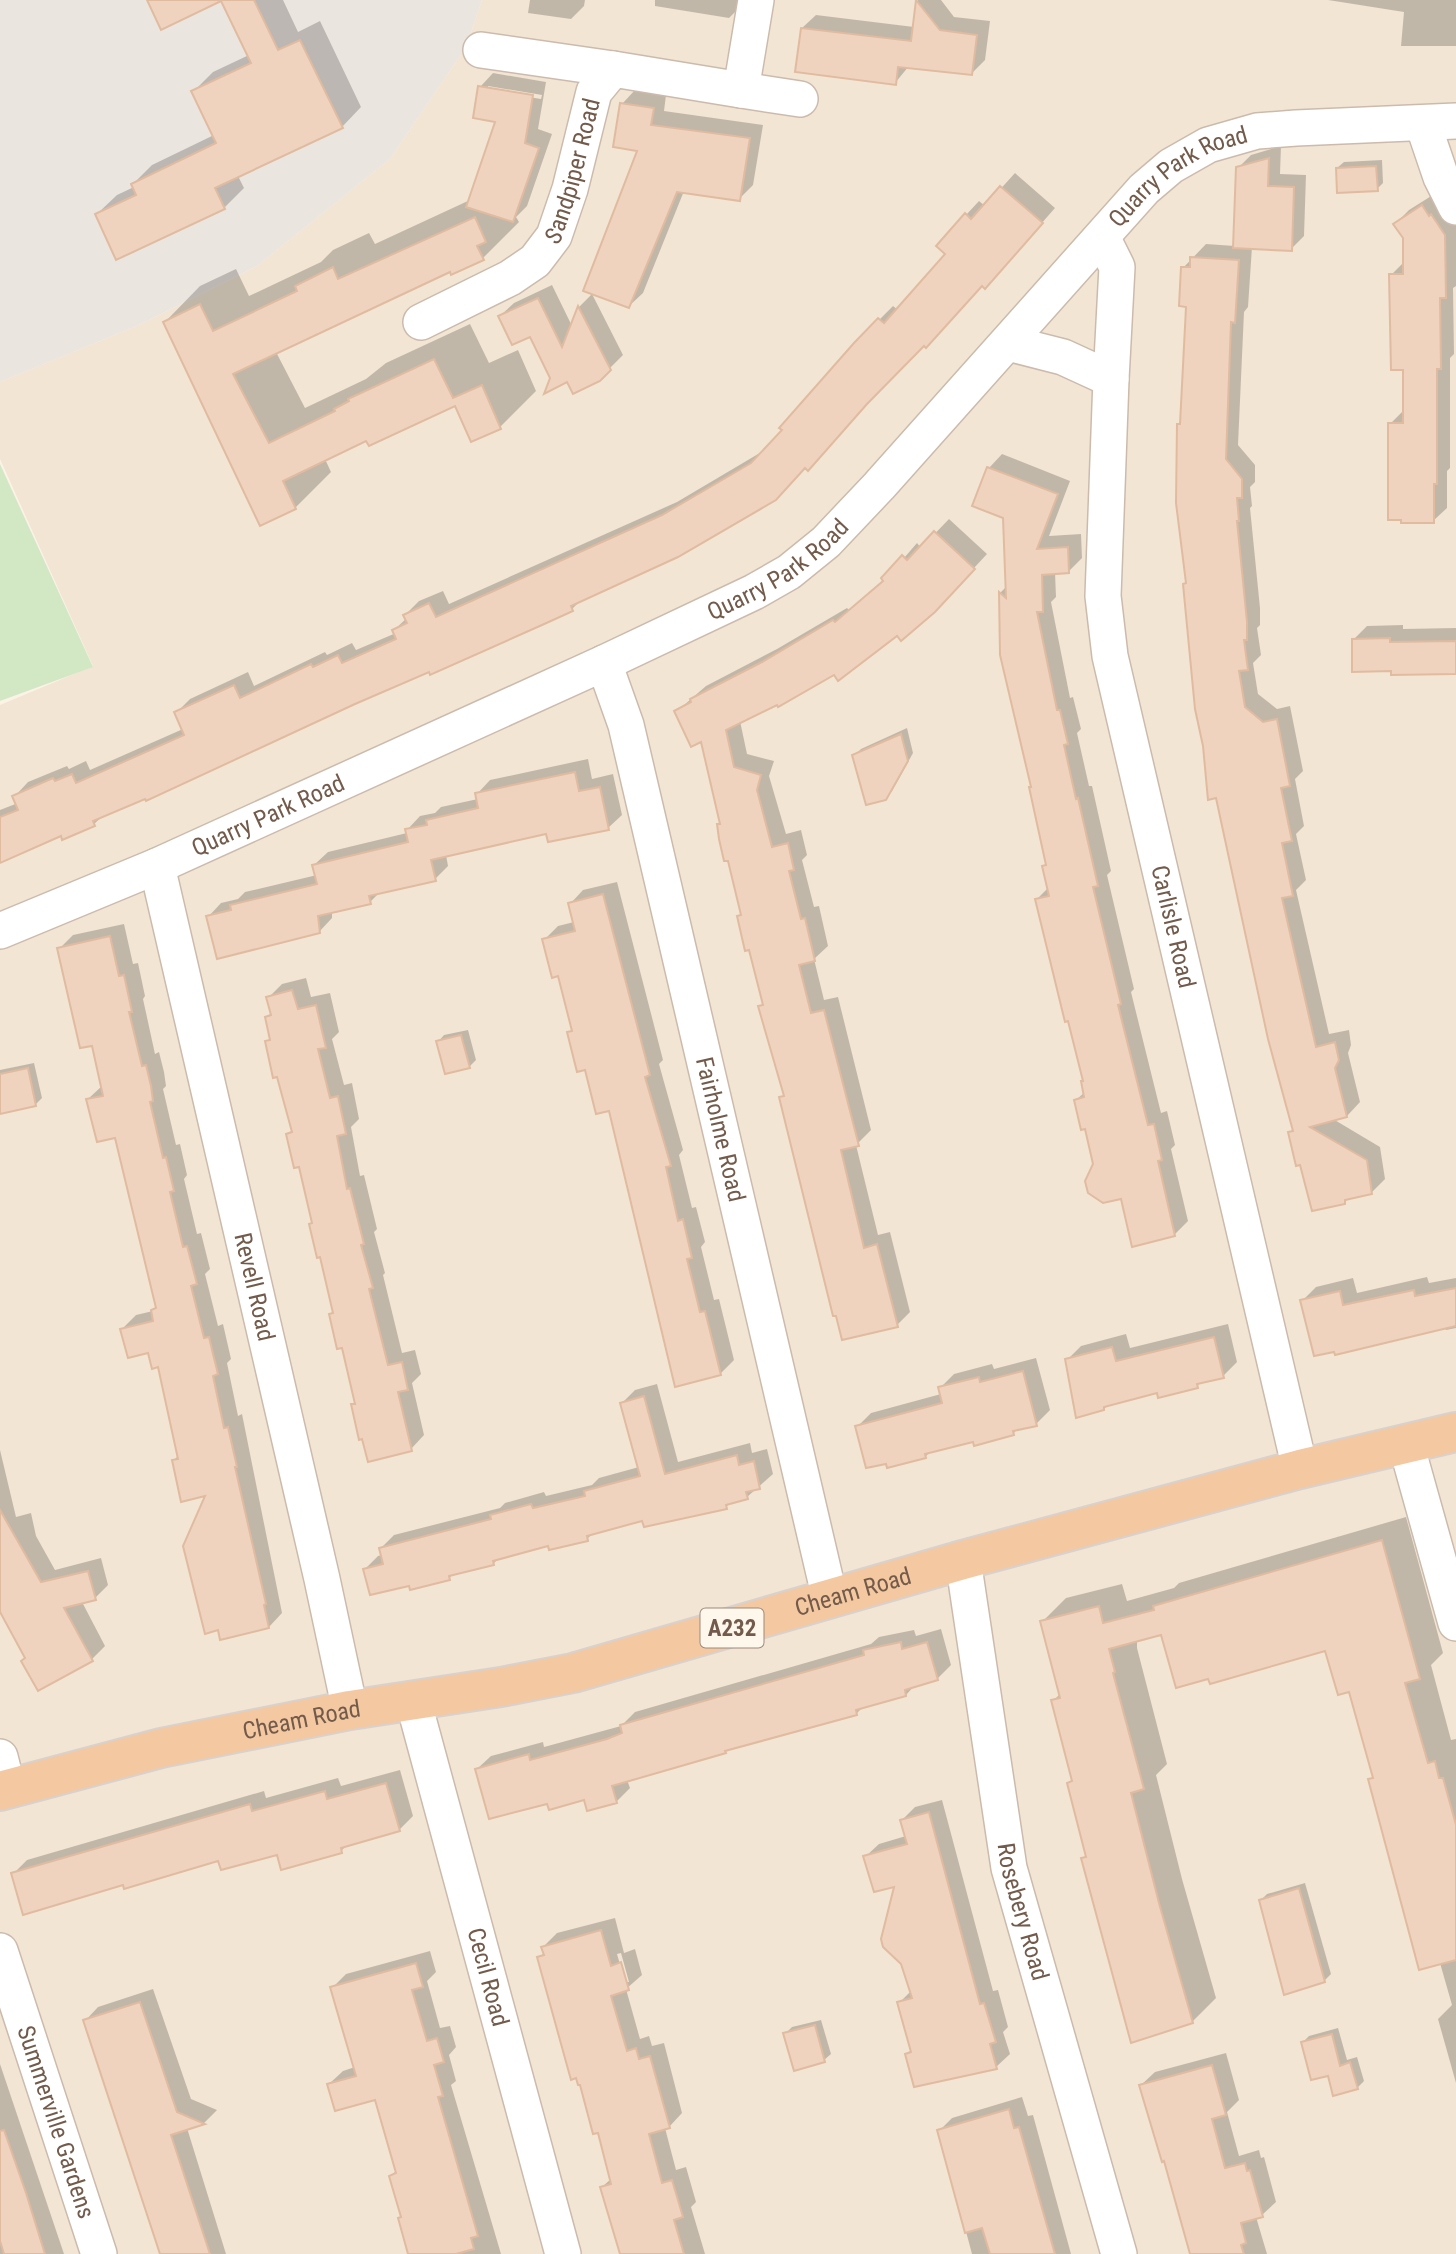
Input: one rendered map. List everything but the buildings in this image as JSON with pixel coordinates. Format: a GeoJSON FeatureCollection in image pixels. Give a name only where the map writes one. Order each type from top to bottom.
{"type":"FeatureCollection","features":[{"type":"Feature","properties":{"kind":"highway","name":"Cheam Road"},"geometry":{"type":"LineString","coordinates":[[3,1779],[350,1710],[573,1673],[963,1560],[1300,1469],[1456,1432]]}},
{"type":"Feature","properties":{"kind":"street"},"geometry":{"type":"LineString","coordinates":[[741,90],[756,0]]}},
{"type":"Feature","properties":{"kind":"street"},"geometry":{"type":"LineString","coordinates":[[481,50],[613,69]]}},
{"type":"Feature","properties":{"kind":"street","name":"Sandpiper Road"},"geometry":{"type":"LineString","coordinates":[[432,317],[519,272],[535,261],[554,236],[570,189],[594,92],[613,69],[800,99]]}},
{"type":"Feature","properties":{"kind":"street"},"geometry":{"type":"LineString","coordinates":[[1439,122],[1441,177],[1456,207]]}},
{"type":"Feature","properties":{"kind":"street","name":"Quarry Park Road"},"geometry":{"type":"LineString","coordinates":[[0,931],[158,866],[604,663],[754,592],[789,572],[826,542],[1144,189],[1171,166],[1208,145],[1256,131],[1439,122]]}},
{"type":"Feature","properties":{"kind":"street","name":"Carlisle Road"},"geometry":{"type":"LineString","coordinates":[[1102,237],[1117,267],[1103,596],[1110,656],[1300,1469]]}},
{"type":"Feature","properties":{"kind":"street"},"geometry":{"type":"LineString","coordinates":[[1008,343],[1063,357],[1111,379]]}},
{"type":"Feature","properties":{"kind":"street","name":"Fairholme Road"},"geometry":{"type":"LineString","coordinates":[[604,663],[626,725],[830,1599]]}},
{"type":"Feature","properties":{"kind":"street","name":"Revell Road"},"geometry":{"type":"LineString","coordinates":[[158,866],[350,1710]]}},
{"type":"Feature","properties":{"kind":"street"},"geometry":{"type":"LineString","coordinates":[[1406,1444],[1456,1623]]}},
{"type":"Feature","properties":{"kind":"street","name":"Rosebery Road"},"geometry":{"type":"LineString","coordinates":[[963,1560],[1009,1868],[1119,2254]]}},
{"type":"Feature","properties":{"kind":"street","name":"Cecil Road"},"geometry":{"type":"LineString","coordinates":[[413,1700],[563,2254]]}},
{"type":"Feature","properties":{"kind":"street","name":"Summerville Gardens"},"geometry":{"type":"LineString","coordinates":[[0,1951],[99,2254]]}},
{"type":"Feature","properties":{"kind":"shaded area"},"geometry":{"type":"Polygon","coordinates":[[[0,0],[482,0],[466,47],[390,159],[257,266],[139,325],[0,382],[0,0]]]}},
{"type":"Feature","properties":{"kind":"shaded area"},"geometry":{"type":"Polygon","coordinates":[[[482,0],[1456,0],[1456,2254],[0,2254],[0,705],[93,666],[0,459],[0,382],[139,325],[257,266],[390,159],[466,47],[482,0]]]}},
{"type":"Feature","properties":{"kind":"green space"},"geometry":{"type":"Polygon","coordinates":[[[0,464],[93,667],[0,701],[0,464]]]}}]}
